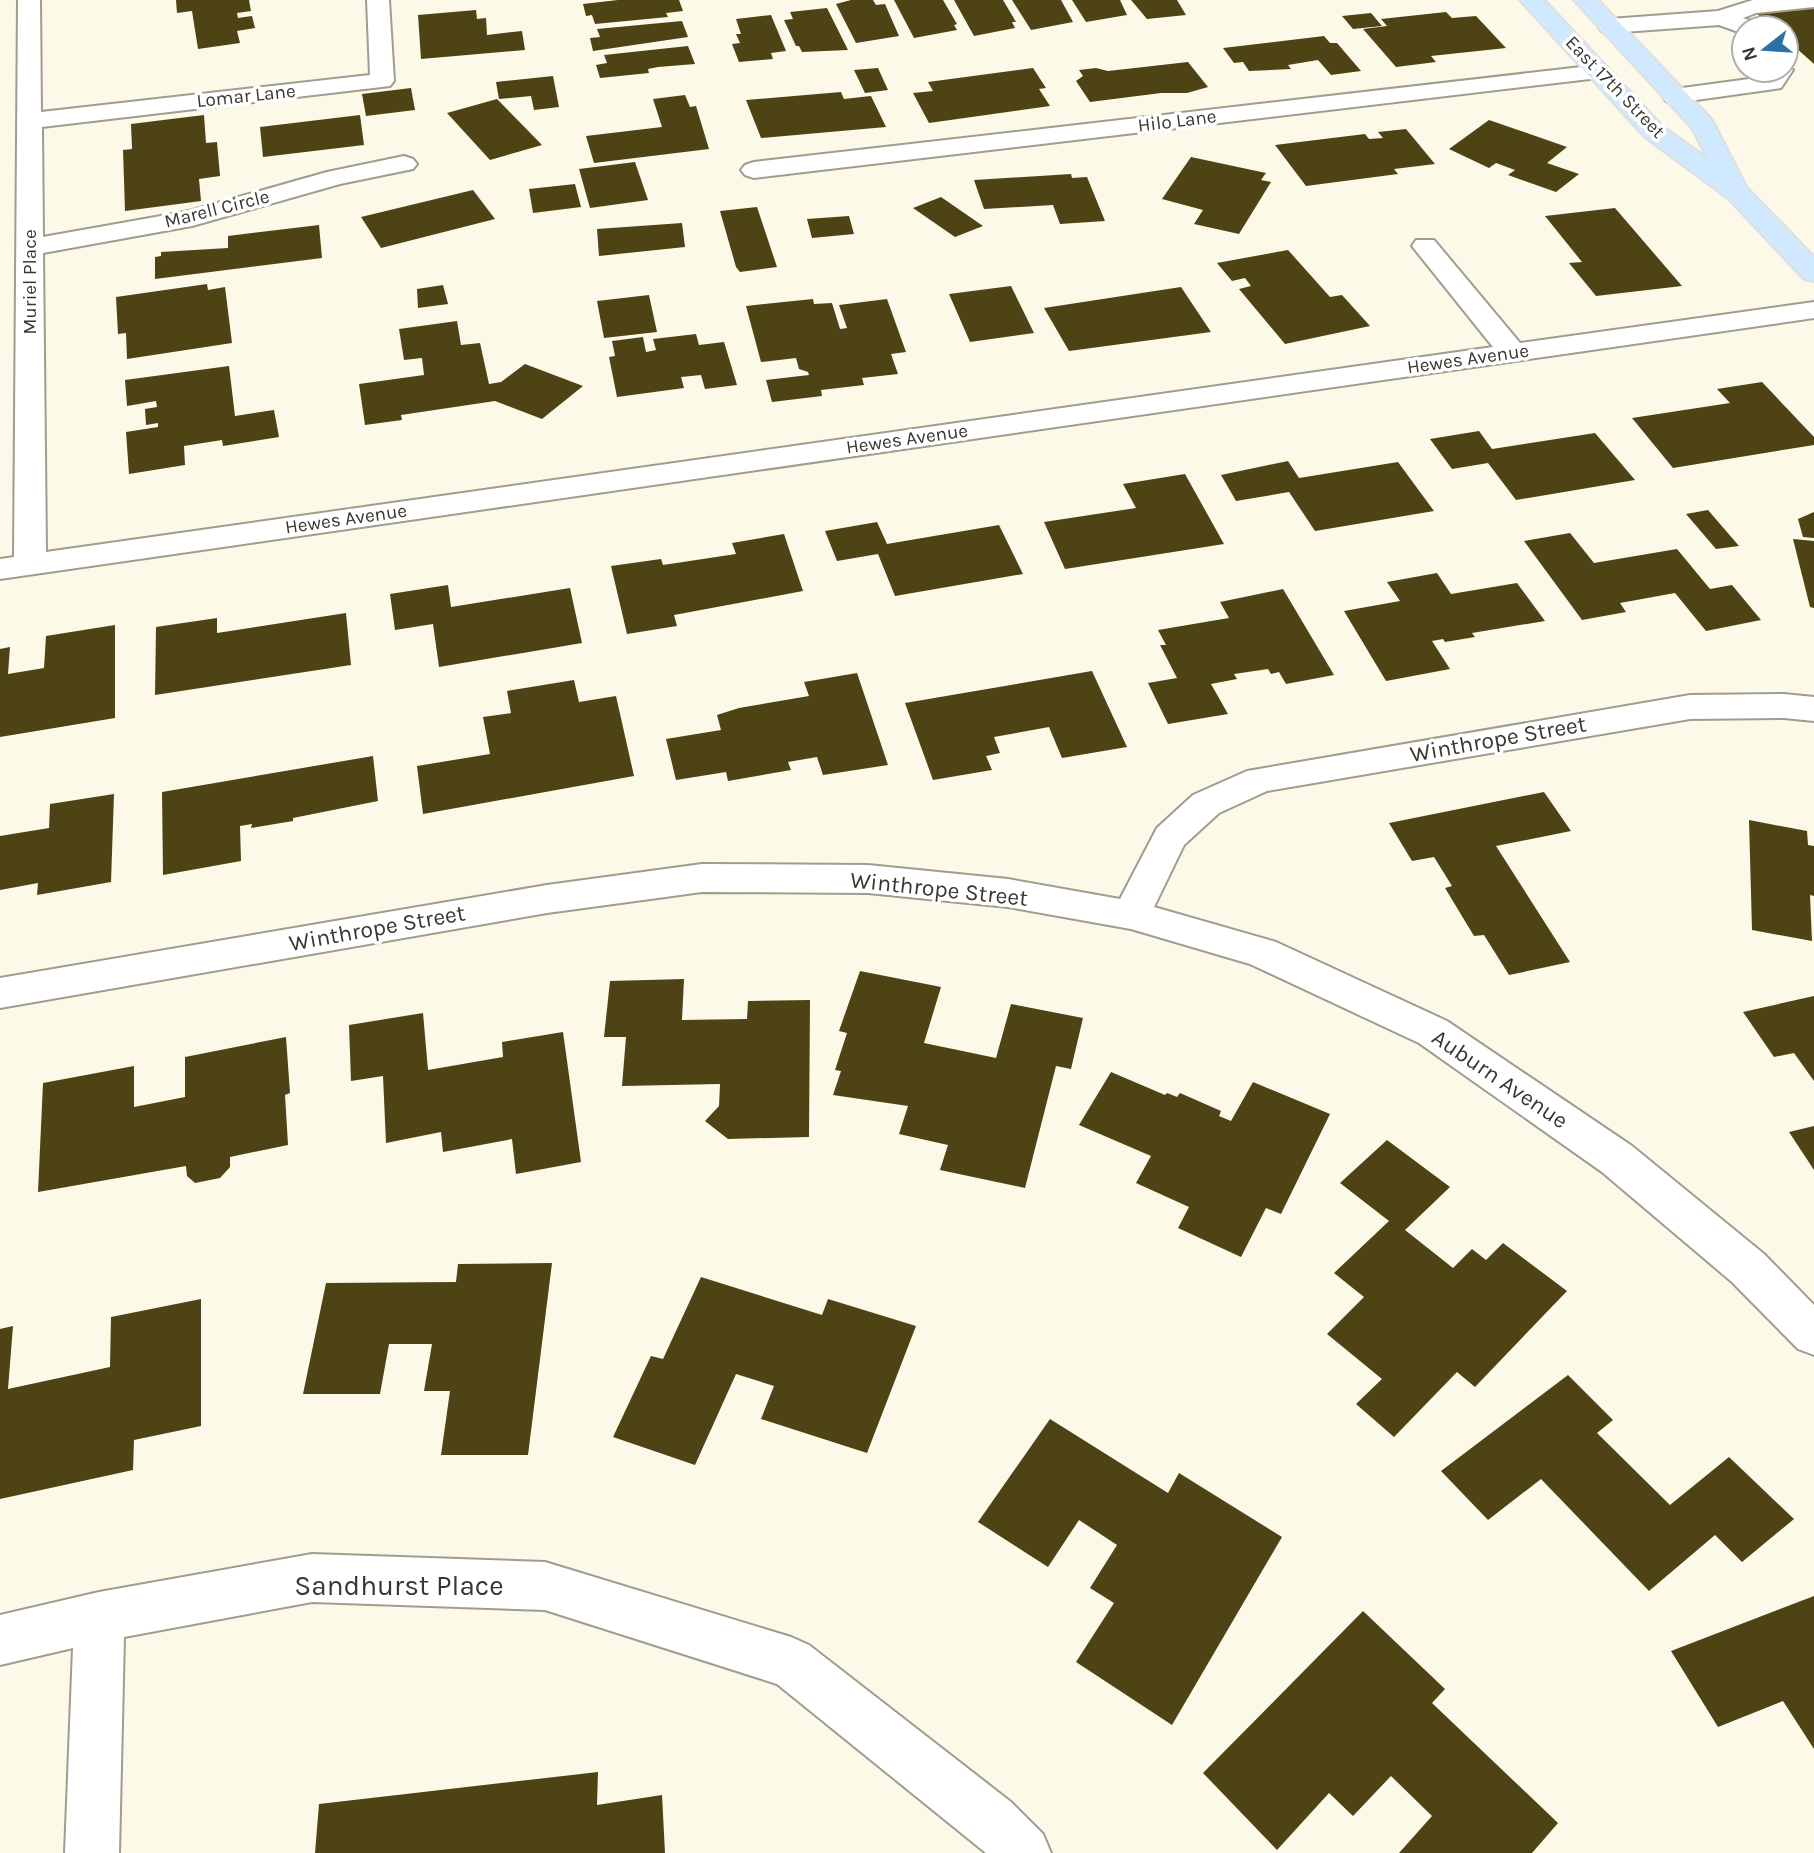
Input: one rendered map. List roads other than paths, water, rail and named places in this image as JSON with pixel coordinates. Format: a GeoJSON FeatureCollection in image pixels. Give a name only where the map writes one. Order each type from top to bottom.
{"type":"FeatureCollection","features":[{"type":"Feature","properties":{"kind":"main road","name":"East 17th Street"},"geometry":{"type":"LineString","coordinates":[[1531,0],[1654,132],[1738,192],[1812,268]]}},
{"type":"Feature","properties":{"kind":"main road","name":"East 17th Street"},"geometry":{"type":"LineString","coordinates":[[1585,0],[1703,125],[1738,192]]}},
{"type":"Feature","properties":{"kind":"street","name":"Muriel Place"},"geometry":{"type":"LineString","coordinates":[[29,0],[30,564]]}},
{"type":"Feature","properties":{"kind":"street","name":"Lomar Lane"},"geometry":{"type":"LineString","coordinates":[[30,121],[382,81],[378,0]]}},
{"type":"Feature","properties":{"kind":"street"},"geometry":{"type":"LineString","coordinates":[[1610,26],[1721,18],[1753,7],[1814,0]]}},
{"type":"Feature","properties":{"kind":"street"},"geometry":{"type":"LineString","coordinates":[[1721,18],[1730,21]]}},
{"type":"Feature","properties":{"kind":"street","name":"Hilo Lane"},"geometry":{"type":"LineString","coordinates":[[754,170],[1599,72]]}},
{"type":"Feature","properties":{"kind":"street"},"geometry":{"type":"LineString","coordinates":[[1675,96],[1758,84]]}},
{"type":"Feature","properties":{"kind":"street","name":"Marell Circle"},"geometry":{"type":"LineString","coordinates":[[29,247],[192,218],[336,177],[404,164]]}},
{"type":"Feature","properties":{"kind":"street"},"geometry":{"type":"LineString","coordinates":[[1425,246],[1512,352]]}},
{"type":"Feature","properties":{"kind":"street","name":"Hewes Avenue"},"geometry":{"type":"LineString","coordinates":[[0,569],[1814,310]]}},
{"type":"Feature","properties":{"kind":"street","name":"Winthrope Street"},"geometry":{"type":"LineString","coordinates":[[0,993],[547,899],[702,878],[867,879],[1008,893],[1131,915],[1171,837],[1206,804],[1260,780],[1690,707],[1784,706],[1814,709]]}},
{"type":"Feature","properties":{"kind":"street","name":"Auburn Avenue"},"geometry":{"type":"LineString","coordinates":[[1131,915],[1262,953],[1433,1032],[1617,1158],[1748,1268],[1814,1335]]}},
{"type":"Feature","properties":{"kind":"street","name":"Sandhurst Place"},"geometry":{"type":"LineString","coordinates":[[0,1640],[99,1617],[312,1578],[545,1586],[792,1663],[992,1821],[1024,1853]]}},
{"type":"Feature","properties":{"kind":"street"},"geometry":{"type":"LineString","coordinates":[[92,1853],[99,1617]]}}]}
